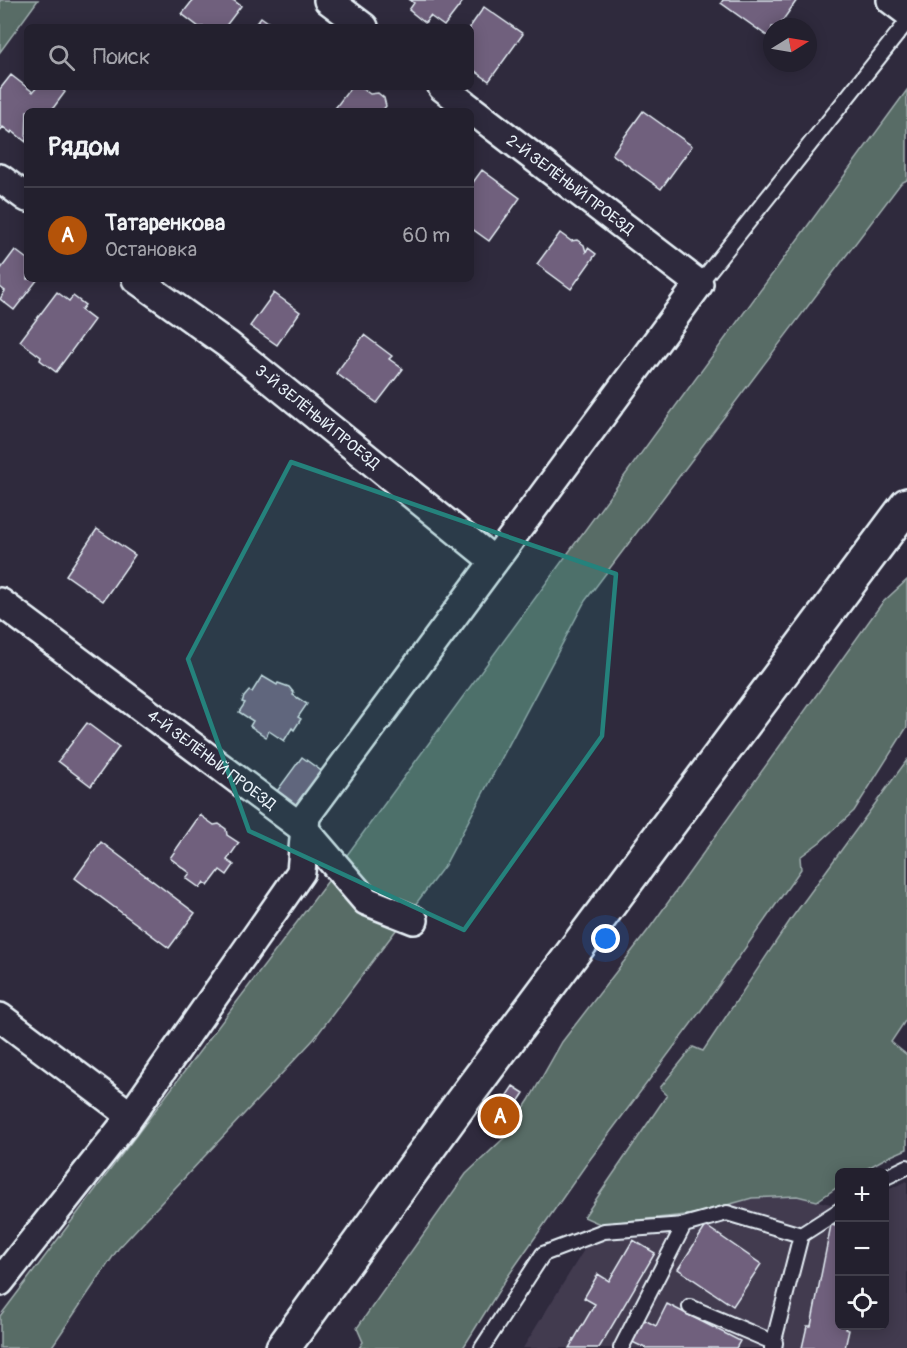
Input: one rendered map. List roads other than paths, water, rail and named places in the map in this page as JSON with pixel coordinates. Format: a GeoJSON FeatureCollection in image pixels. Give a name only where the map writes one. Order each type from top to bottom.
{"type":"FeatureCollection","features":[{"type":"Feature","properties":{"kind":"main road"},"geometry":{"type":"LineString","coordinates":[[284,1348],[461,1103],[907,505]]}},
{"type":"Feature","properties":{"kind":"street"},"geometry":{"type":"LineString","coordinates":[[328,0],[360,24]]}},
{"type":"Feature","properties":{"kind":"street"},"geometry":{"type":"LineString","coordinates":[[891,0],[907,12]]}},
{"type":"Feature","properties":{"kind":"street","name":"2-Й ЗЕЛЁНЫЙ ПРОЕЗД"},"geometry":{"type":"LineString","coordinates":[[446,90],[469,108]]}},
{"type":"Feature","properties":{"kind":"street","name":"2-Й ЗЕЛЁНЫЙ ПРОЕЗД"},"geometry":{"type":"LineString","coordinates":[[474,112],[699,284]]}},
{"type":"Feature","properties":{"kind":"street"},"geometry":{"type":"LineString","coordinates":[[0,178],[24,196]]}},
{"type":"Feature","properties":{"kind":"street","name":"3-Й ЗЕЛЁНЫЙ ПРОЕЗД"},"geometry":{"type":"LineString","coordinates":[[140,282],[227,344],[494,561]]}},
{"type":"Feature","properties":{"kind":"street"},"geometry":{"type":"LineString","coordinates":[[0,1281],[130,1115],[301,872],[306,816],[699,284]]}},
{"type":"Feature","properties":{"kind":"street","name":"4-Й ЗЕЛЁНЫЙ ПРОЕЗД"},"geometry":{"type":"LineString","coordinates":[[0,602],[305,830],[366,901],[414,920]]}},
{"type":"Feature","properties":{"kind":"street"},"geometry":{"type":"LineString","coordinates":[[0,1017],[130,1115]]}},
{"type":"Feature","properties":{"kind":"lane"},"geometry":{"type":"LineString","coordinates":[[699,284],[907,22]]}},
{"type":"Feature","properties":{"kind":"lane"},"geometry":{"type":"LineString","coordinates":[[889,1176],[907,1167]]}},
{"type":"Feature","properties":{"kind":"lane"},"geometry":{"type":"LineString","coordinates":[[482,1348],[543,1254],[604,1231],[684,1225],[727,1213],[801,1236]]}},
{"type":"Feature","properties":{"kind":"lane"},"geometry":{"type":"LineString","coordinates":[[690,1307],[774,1346],[801,1236],[835,1213]]}},
{"type":"Feature","properties":{"kind":"lane"},"geometry":{"type":"LineString","coordinates":[[621,1348],[684,1225]]}},
{"type":"Feature","properties":{"kind":"place","name":"Татаренкова"},"geometry":{"type":"Point","coordinates":[500,1116]}}]}
